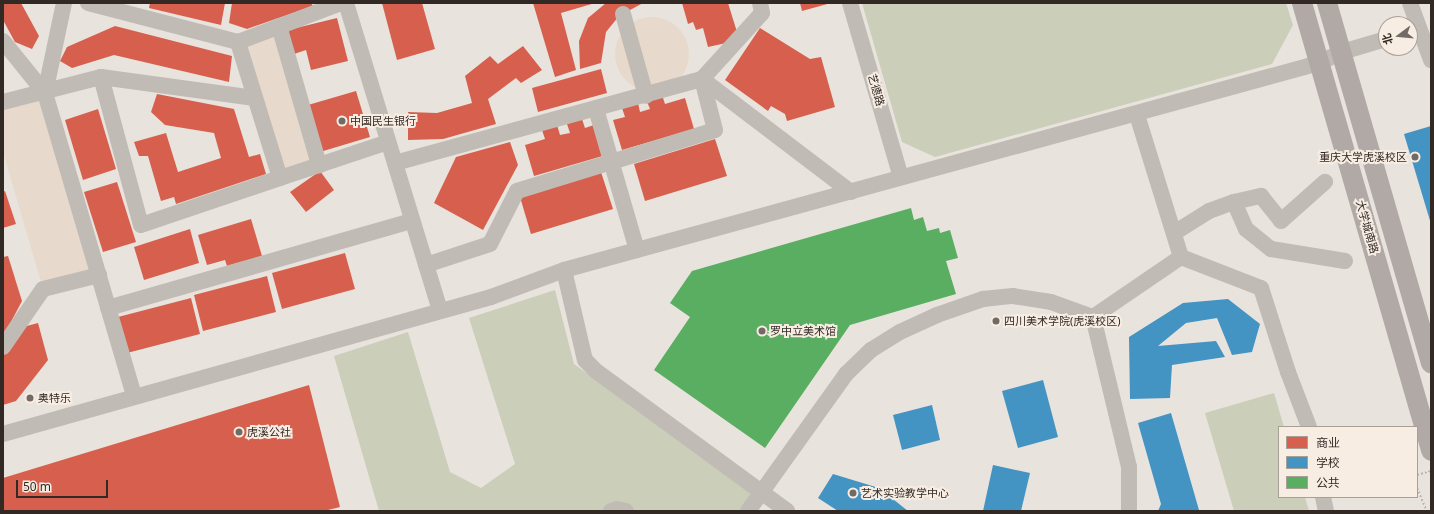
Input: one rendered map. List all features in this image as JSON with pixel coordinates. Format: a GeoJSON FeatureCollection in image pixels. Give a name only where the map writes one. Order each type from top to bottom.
{"type":"FeatureCollection","features":[{"type":"Feature","properties":{"kind":"main road","name":"大学城南路"},"geometry":{"type":"LineString","coordinates":[[1302,3],[1431,451]]}},
{"type":"Feature","properties":{"kind":"main road"},"geometry":{"type":"LineString","coordinates":[[1327,3],[1431,363]]}},
{"type":"Feature","properties":{"kind":"street"},"geometry":{"type":"LineString","coordinates":[[45,93],[64,3]]}},
{"type":"Feature","properties":{"kind":"street"},"geometry":{"type":"LineString","coordinates":[[88,3],[238,42],[341,3]]}},
{"type":"Feature","properties":{"kind":"street"},"geometry":{"type":"LineString","coordinates":[[346,3],[440,311]]}},
{"type":"Feature","properties":{"kind":"street"},"geometry":{"type":"LineString","coordinates":[[395,163],[702,80],[762,13],[760,3]]}},
{"type":"Feature","properties":{"kind":"street","name":"艺德路"},"geometry":{"type":"LineString","coordinates":[[850,3],[902,177]]}},
{"type":"Feature","properties":{"kind":"street"},"geometry":{"type":"LineString","coordinates":[[1410,3],[1421,28],[1431,60]]}},
{"type":"Feature","properties":{"kind":"street"},"geometry":{"type":"LineString","coordinates":[[623,14],[646,96]]}},
{"type":"Feature","properties":{"kind":"street"},"geometry":{"type":"LineString","coordinates":[[279,26],[319,165]]}},
{"type":"Feature","properties":{"kind":"street"},"geometry":{"type":"LineString","coordinates":[[3,41],[45,93],[134,396]]}},
{"type":"Feature","properties":{"kind":"street"},"geometry":{"type":"LineString","coordinates":[[3,434],[491,297],[564,270],[883,182],[1137,115],[1319,63],[1342,52],[1378,41]]}},
{"type":"Feature","properties":{"kind":"street"},"geometry":{"type":"LineString","coordinates":[[238,42],[280,178]]}},
{"type":"Feature","properties":{"kind":"street"},"geometry":{"type":"LineString","coordinates":[[101,77],[141,224],[388,142]]}},
{"type":"Feature","properties":{"kind":"street"},"geometry":{"type":"LineString","coordinates":[[3,102],[45,93],[101,77],[255,98]]}},
{"type":"Feature","properties":{"kind":"street"},"geometry":{"type":"LineString","coordinates":[[426,265],[490,244],[517,191],[612,160],[715,130],[702,80]]}},
{"type":"Feature","properties":{"kind":"street"},"geometry":{"type":"LineString","coordinates":[[702,80],[851,192]]}},
{"type":"Feature","properties":{"kind":"street"},"geometry":{"type":"LineString","coordinates":[[596,109],[637,250]]}},
{"type":"Feature","properties":{"kind":"street"},"geometry":{"type":"LineString","coordinates":[[1137,115],[1181,258]]}},
{"type":"Feature","properties":{"kind":"street"},"geometry":{"type":"LineString","coordinates":[[1174,233],[1209,211],[1234,202],[1261,196],[1281,221],[1325,182]]}},
{"type":"Feature","properties":{"kind":"street"},"geometry":{"type":"LineString","coordinates":[[1234,202],[1246,229],[1271,249],[1346,261]]}},
{"type":"Feature","properties":{"kind":"street"},"geometry":{"type":"LineString","coordinates":[[108,308],[412,221]]}},
{"type":"Feature","properties":{"kind":"street"},"geometry":{"type":"LineString","coordinates":[[1093,317],[1181,258]]}},
{"type":"Feature","properties":{"kind":"street"},"geometry":{"type":"LineString","coordinates":[[1181,258],[1261,288],[1288,372],[1309,426]]}},
{"type":"Feature","properties":{"kind":"street"},"geometry":{"type":"LineString","coordinates":[[564,270],[585,360],[596,371],[762,491],[787,511]]}},
{"type":"Feature","properties":{"kind":"street"},"geometry":{"type":"LineString","coordinates":[[3,347],[43,288],[98,275]]}},
{"type":"Feature","properties":{"kind":"street"},"geometry":{"type":"LineString","coordinates":[[748,511],[846,374],[871,350],[900,332],[937,315],[983,299],[1013,296],[1052,302],[1093,317]]}},
{"type":"Feature","properties":{"kind":"street"},"geometry":{"type":"LineString","coordinates":[[1093,317],[1130,467],[1129,511]]}},
{"type":"Feature","properties":{"kind":"street"},"geometry":{"type":"LineString","coordinates":[[1323,498],[1326,511]]}},
{"type":"Feature","properties":{"kind":"street"},"geometry":{"type":"LineString","coordinates":[[611,511],[617,509],[626,511]]}},
{"type":"Feature","properties":{"kind":"path"},"geometry":{"type":"LineString","coordinates":[[1418,475],[1431,471]]}},
{"type":"Feature","properties":{"kind":"path"},"geometry":{"type":"LineString","coordinates":[[1418,490],[1428,511]]}},
{"type":"Feature","properties":{"kind":"green space"},"geometry":{"type":"Polygon","coordinates":[[[862,3],[1286,3],[1293,25],[1272,64],[935,157],[902,142],[862,3]]]}},
{"type":"Feature","properties":{"kind":"green space"},"geometry":{"type":"Polygon","coordinates":[[[555,290],[574,364],[753,490],[740,511],[379,511],[334,356],[408,332],[450,472],[481,488],[515,464],[469,318],[555,290]]]}},
{"type":"Feature","properties":{"kind":"green space"},"geometry":{"type":"Polygon","coordinates":[[[1274,393],[1284,426],[1278,426],[1278,498],[1305,498],[1309,511],[1234,511],[1205,413],[1274,393]]]}},
{"type":"Feature","properties":{"kind":"shaded area"},"geometry":{"type":"Polygon","coordinates":[[[652,17],[666,20],[678,28],[686,40],[689,54],[686,68],[678,80],[666,88],[652,91],[638,88],[626,80],[618,68],[615,54],[618,40],[626,28],[638,20],[652,17]]]}},
{"type":"Feature","properties":{"kind":"shaded area"},"geometry":{"type":"Polygon","coordinates":[[[279,26],[319,165],[280,178],[238,42],[279,26]]]}},
{"type":"Feature","properties":{"kind":"shaded area"},"geometry":{"type":"Polygon","coordinates":[[[45,93],[99,275],[43,289],[3,152],[3,102],[45,93]]]}},
{"type":"Feature","properties":{"kind":"building: 商业"},"geometry":{"type":"Polygon","coordinates":[[[3,3],[21,3],[39,36],[32,49],[15,42],[3,20],[3,3]]]}},
{"type":"Feature","properties":{"kind":"building: 商业"},"geometry":{"type":"Polygon","coordinates":[[[150,3],[225,3],[221,25],[149,8],[150,3]]]}},
{"type":"Feature","properties":{"kind":"building: 商业"},"geometry":{"type":"Polygon","coordinates":[[[232,3],[311,3],[313,6],[247,29],[229,23],[232,3]]]}},
{"type":"Feature","properties":{"kind":"building: 商业"},"geometry":{"type":"Polygon","coordinates":[[[382,3],[422,3],[435,49],[397,60],[382,3]]]}},
{"type":"Feature","properties":{"kind":"building: 商业"},"geometry":{"type":"Polygon","coordinates":[[[533,3],[595,3],[561,13],[576,70],[555,77],[533,3]]]}},
{"type":"Feature","properties":{"kind":"building: 商业"},"geometry":{"type":"Polygon","coordinates":[[[606,3],[643,3],[619,16],[606,32],[601,63],[580,69],[579,41],[588,18],[606,3]]]}},
{"type":"Feature","properties":{"kind":"building: 商业"},"geometry":{"type":"Polygon","coordinates":[[[682,3],[728,3],[737,32],[726,43],[708,47],[703,28],[696,30],[693,22],[688,24],[682,3]]]}},
{"type":"Feature","properties":{"kind":"building: 商业"},"geometry":{"type":"Polygon","coordinates":[[[800,3],[831,3],[802,11],[800,3]]]}},
{"type":"Feature","properties":{"kind":"building: 商业"},"geometry":{"type":"Polygon","coordinates":[[[337,18],[348,61],[311,70],[306,50],[294,54],[288,30],[337,18]]]}},
{"type":"Feature","properties":{"kind":"building: 商业"},"geometry":{"type":"Polygon","coordinates":[[[115,26],[232,56],[229,82],[114,55],[72,68],[60,61],[67,47],[115,26]]]}},
{"type":"Feature","properties":{"kind":"building: 商业"},"geometry":{"type":"Polygon","coordinates":[[[760,28],[810,59],[821,57],[835,107],[787,121],[785,114],[771,106],[768,111],[725,80],[760,28]]]}},
{"type":"Feature","properties":{"kind":"building: 商业"},"geometry":{"type":"Polygon","coordinates":[[[523,46],[542,70],[521,83],[516,78],[488,99],[496,124],[443,139],[408,140],[408,112],[437,113],[472,103],[465,76],[490,56],[498,64],[523,46]]]}},
{"type":"Feature","properties":{"kind":"building: 商业"},"geometry":{"type":"Polygon","coordinates":[[[601,69],[607,93],[538,112],[532,88],[601,69]]]}},
{"type":"Feature","properties":{"kind":"building: 商业"},"geometry":{"type":"Polygon","coordinates":[[[356,91],[370,137],[320,152],[308,105],[356,91]]]}},
{"type":"Feature","properties":{"kind":"building: 商业"},"geometry":{"type":"Polygon","coordinates":[[[157,94],[234,109],[249,157],[260,154],[266,174],[176,204],[174,197],[161,201],[148,156],[139,156],[134,142],[166,133],[178,172],[221,158],[214,133],[165,125],[151,112],[157,94]]]}},
{"type":"Feature","properties":{"kind":"building: 商业"},"geometry":{"type":"Polygon","coordinates":[[[662,95],[665,104],[685,98],[694,129],[622,150],[613,120],[625,117],[622,108],[638,103],[640,112],[650,109],[646,99],[662,95]]]}},
{"type":"Feature","properties":{"kind":"building: 商业"},"geometry":{"type":"Polygon","coordinates":[[[98,109],[116,169],[83,180],[65,120],[98,109]]]}},
{"type":"Feature","properties":{"kind":"building: 商业"},"geometry":{"type":"Polygon","coordinates":[[[582,119],[585,128],[597,124],[606,155],[534,176],[525,145],[545,139],[542,130],[557,125],[560,135],[570,133],[567,124],[582,119]]]}},
{"type":"Feature","properties":{"kind":"building: 商业"},"geometry":{"type":"Polygon","coordinates":[[[715,139],[727,176],[645,201],[634,164],[715,139]]]}},
{"type":"Feature","properties":{"kind":"building: 商业"},"geometry":{"type":"Polygon","coordinates":[[[510,142],[518,165],[483,230],[434,203],[456,157],[510,142]]]}},
{"type":"Feature","properties":{"kind":"building: 商业"},"geometry":{"type":"Polygon","coordinates":[[[320,171],[334,190],[306,212],[290,192],[320,171]]]}},
{"type":"Feature","properties":{"kind":"building: 商业"},"geometry":{"type":"Polygon","coordinates":[[[601,172],[613,209],[531,234],[520,197],[601,172]]]}},
{"type":"Feature","properties":{"kind":"building: 商业"},"geometry":{"type":"Polygon","coordinates":[[[117,182],[136,242],[103,252],[84,192],[117,182]]]}},
{"type":"Feature","properties":{"kind":"building: 商业"},"geometry":{"type":"Polygon","coordinates":[[[5,191],[16,224],[3,228],[3,192],[5,191]]]}},
{"type":"Feature","properties":{"kind":"building: 商业"},"geometry":{"type":"Polygon","coordinates":[[[251,219],[262,256],[227,266],[225,260],[207,265],[198,235],[251,219]]]}},
{"type":"Feature","properties":{"kind":"building: 商业"},"geometry":{"type":"Polygon","coordinates":[[[190,229],[199,263],[144,280],[134,247],[190,229]]]}},
{"type":"Feature","properties":{"kind":"building: 商业"},"geometry":{"type":"Polygon","coordinates":[[[345,253],[355,289],[282,309],[272,273],[345,253]]]}},
{"type":"Feature","properties":{"kind":"building: 商业"},"geometry":{"type":"Polygon","coordinates":[[[8,256],[22,301],[3,337],[3,257],[8,256]]]}},
{"type":"Feature","properties":{"kind":"building: 商业"},"geometry":{"type":"Polygon","coordinates":[[[267,276],[276,312],[203,331],[194,295],[267,276]]]}},
{"type":"Feature","properties":{"kind":"building: 商业"},"geometry":{"type":"Polygon","coordinates":[[[191,298],[200,334],[127,353],[118,317],[191,298]]]}},
{"type":"Feature","properties":{"kind":"building: 商业"},"geometry":{"type":"Polygon","coordinates":[[[38,323],[48,360],[16,401],[3,405],[3,355],[23,327],[38,323]]]}},
{"type":"Feature","properties":{"kind":"building: 商业","name":"虎溪公社"},"geometry":{"type":"Polygon","coordinates":[[[309,385],[340,507],[324,511],[3,511],[3,478],[309,385]]]}},
{"type":"Feature","properties":{"kind":"building: 学校"},"geometry":{"type":"Polygon","coordinates":[[[1431,126],[1431,224],[1404,134],[1431,126]]]}},
{"type":"Feature","properties":{"kind":"building: 学校"},"geometry":{"type":"Polygon","coordinates":[[[1228,299],[1260,324],[1252,352],[1232,355],[1217,318],[1186,323],[1158,346],[1216,341],[1225,357],[1172,365],[1170,398],[1130,399],[1129,337],[1183,303],[1228,299]]]}},
{"type":"Feature","properties":{"kind":"building: 学校"},"geometry":{"type":"Polygon","coordinates":[[[1043,380],[1058,437],[1018,448],[1002,391],[1043,380]]]}},
{"type":"Feature","properties":{"kind":"building: 学校"},"geometry":{"type":"Polygon","coordinates":[[[932,405],[940,440],[902,450],[893,415],[932,405]]]}},
{"type":"Feature","properties":{"kind":"building: 学校"},"geometry":{"type":"Polygon","coordinates":[[[1171,413],[1199,510],[1198,511],[1158,511],[1161,504],[1138,423],[1171,413]]]}},
{"type":"Feature","properties":{"kind":"building: 学校"},"geometry":{"type":"Polygon","coordinates":[[[993,465],[1030,473],[1021,511],[983,511],[993,465]]]}},
{"type":"Feature","properties":{"kind":"building: 学校","name":"艺术实验教学中心"},"geometry":{"type":"Polygon","coordinates":[[[833,474],[879,488],[908,511],[838,511],[818,498],[833,474]]]}},
{"type":"Feature","properties":{"kind":"building: 公共","name":"罗中立美术馆"},"geometry":{"type":"Polygon","coordinates":[[[911,208],[914,220],[923,217],[927,231],[939,228],[940,233],[950,230],[958,258],[946,261],[956,294],[850,325],[765,448],[654,370],[690,317],[670,303],[692,271],[911,208]]]}},
{"type":"Feature","properties":{"kind":"place","name":"中国民生银行"},"geometry":{"type":"Point","coordinates":[342,121]}},
{"type":"Feature","properties":{"kind":"place","name":"重庆大学虎溪校区"},"geometry":{"type":"Point","coordinates":[1415,157]}},
{"type":"Feature","properties":{"kind":"place","name":"四川美术学院(虎溪校区)"},"geometry":{"type":"Point","coordinates":[996,321]}},
{"type":"Feature","properties":{"kind":"place","name":"罗中立美术馆"},"geometry":{"type":"Point","coordinates":[762,331]}},
{"type":"Feature","properties":{"kind":"place","name":"奥特乐"},"geometry":{"type":"Point","coordinates":[30,398]}},
{"type":"Feature","properties":{"kind":"place","name":"虎溪公社"},"geometry":{"type":"Point","coordinates":[239,432]}},
{"type":"Feature","properties":{"kind":"place","name":"艺术实验教学中心"},"geometry":{"type":"Point","coordinates":[853,493]}}]}
